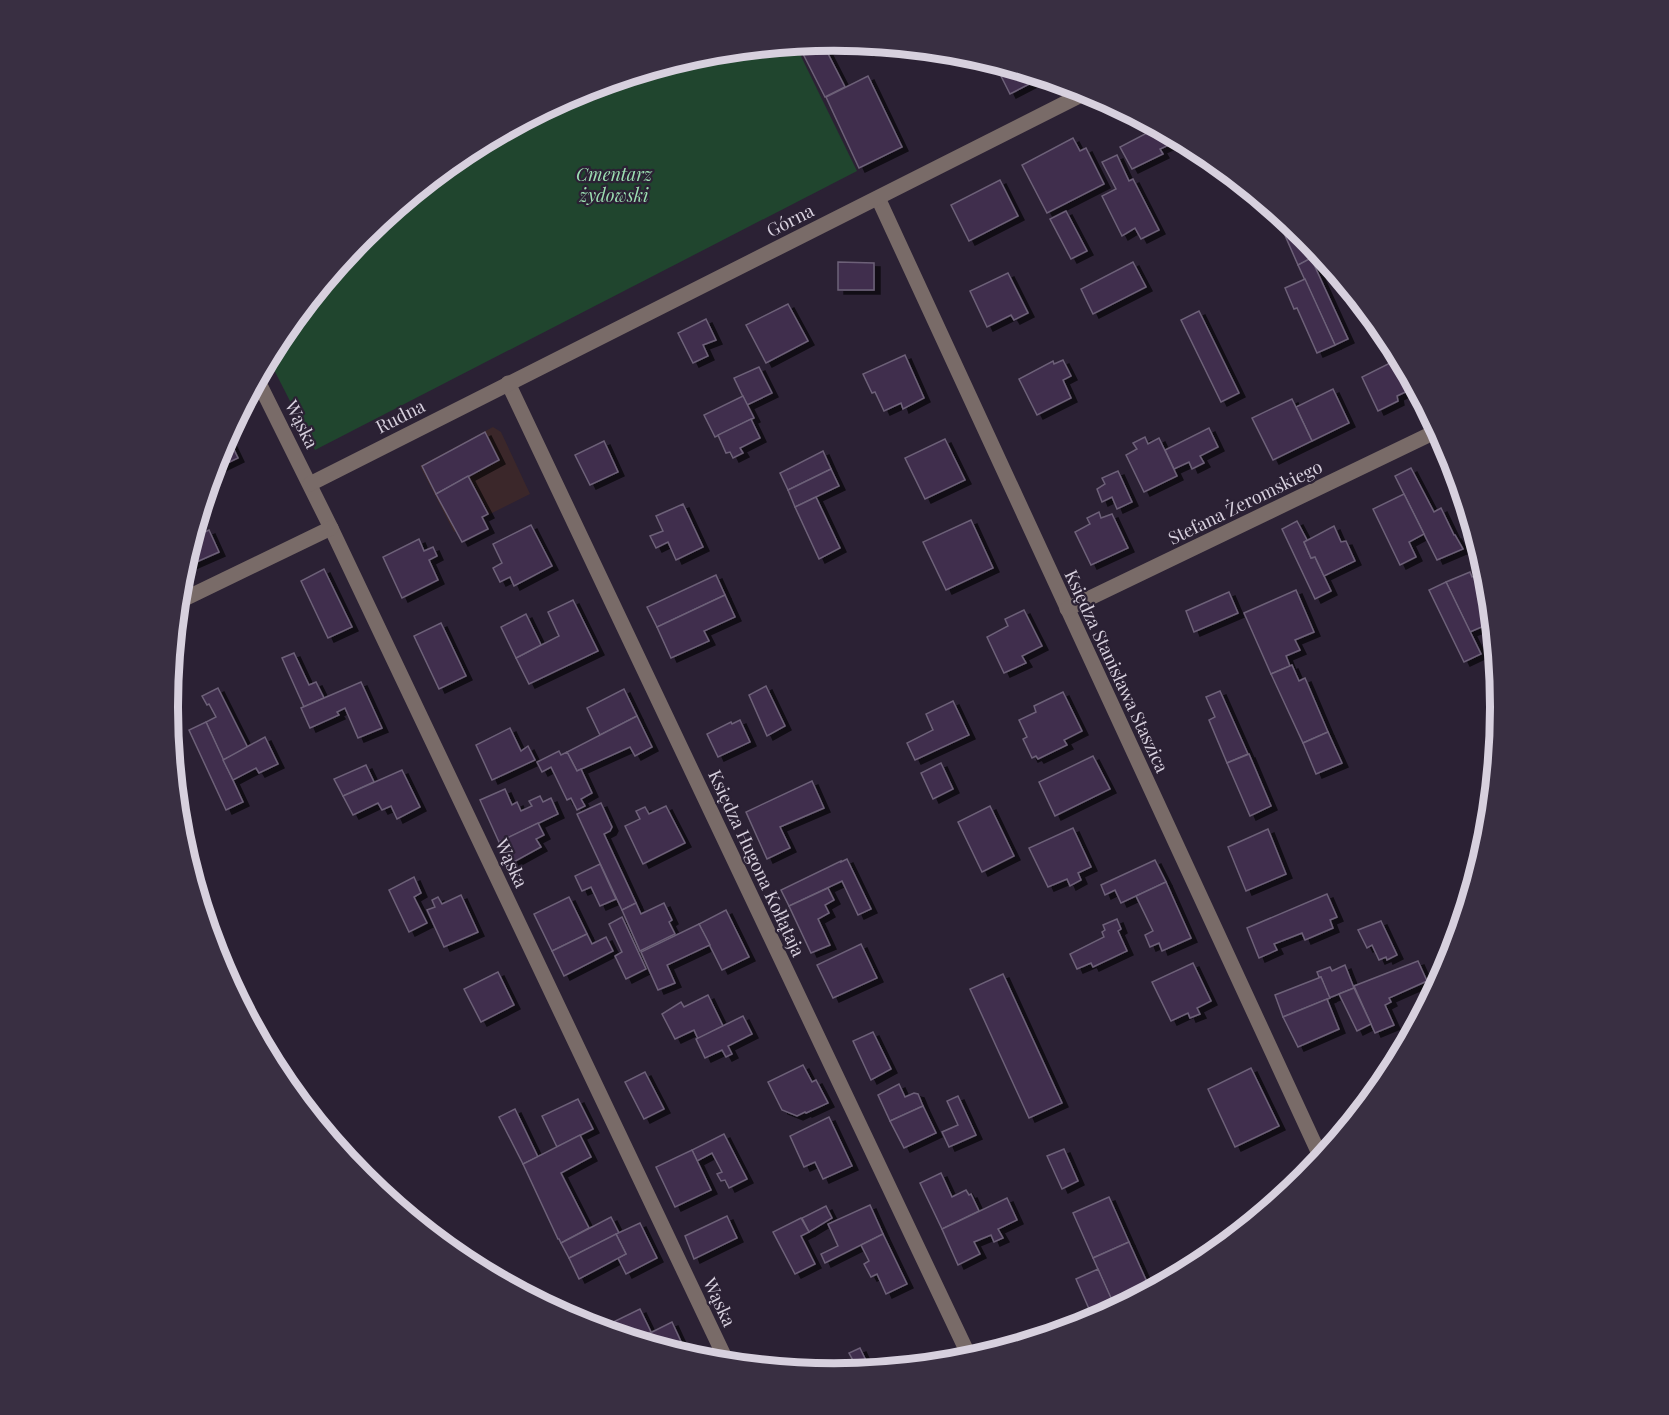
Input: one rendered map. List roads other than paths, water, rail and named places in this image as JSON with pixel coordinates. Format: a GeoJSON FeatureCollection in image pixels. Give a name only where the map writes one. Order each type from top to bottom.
{"type":"FeatureCollection","features":[{"type":"Feature","properties":{"kind":"street","name":"Górna"},"geometry":{"type":"LineString","coordinates":[[508,383],[1076,97]]}},
{"type":"Feature","properties":{"kind":"street","name":"Księdza Stanisława Staszica"},"geometry":{"type":"LineString","coordinates":[[878,198],[1318,1151]]}},
{"type":"Feature","properties":{"kind":"street","name":"Rudna"},"geometry":{"type":"LineString","coordinates":[[310,484],[508,383]]}},
{"type":"Feature","properties":{"kind":"street","name":"Księdza Hugona Kołłątaja"},"geometry":{"type":"LineString","coordinates":[[508,383],[966,1350]]}},
{"type":"Feature","properties":{"kind":"street","name":"Wąska"},"geometry":{"type":"LineString","coordinates":[[261,388],[310,484],[723,1354]]}},
{"type":"Feature","properties":{"kind":"street","name":"Stefana Żeromskiego"},"geometry":{"type":"LineString","coordinates":[[1067,609],[1431,434]]}},
{"type":"Feature","properties":{"kind":"street"},"geometry":{"type":"LineString","coordinates":[[188,597],[331,528]]}},
{"type":"Feature","properties":{"kind":"park label","name":"Cmentarz żydowski"},"geometry":{"type":"Point","coordinates":[614,184]}}]}
